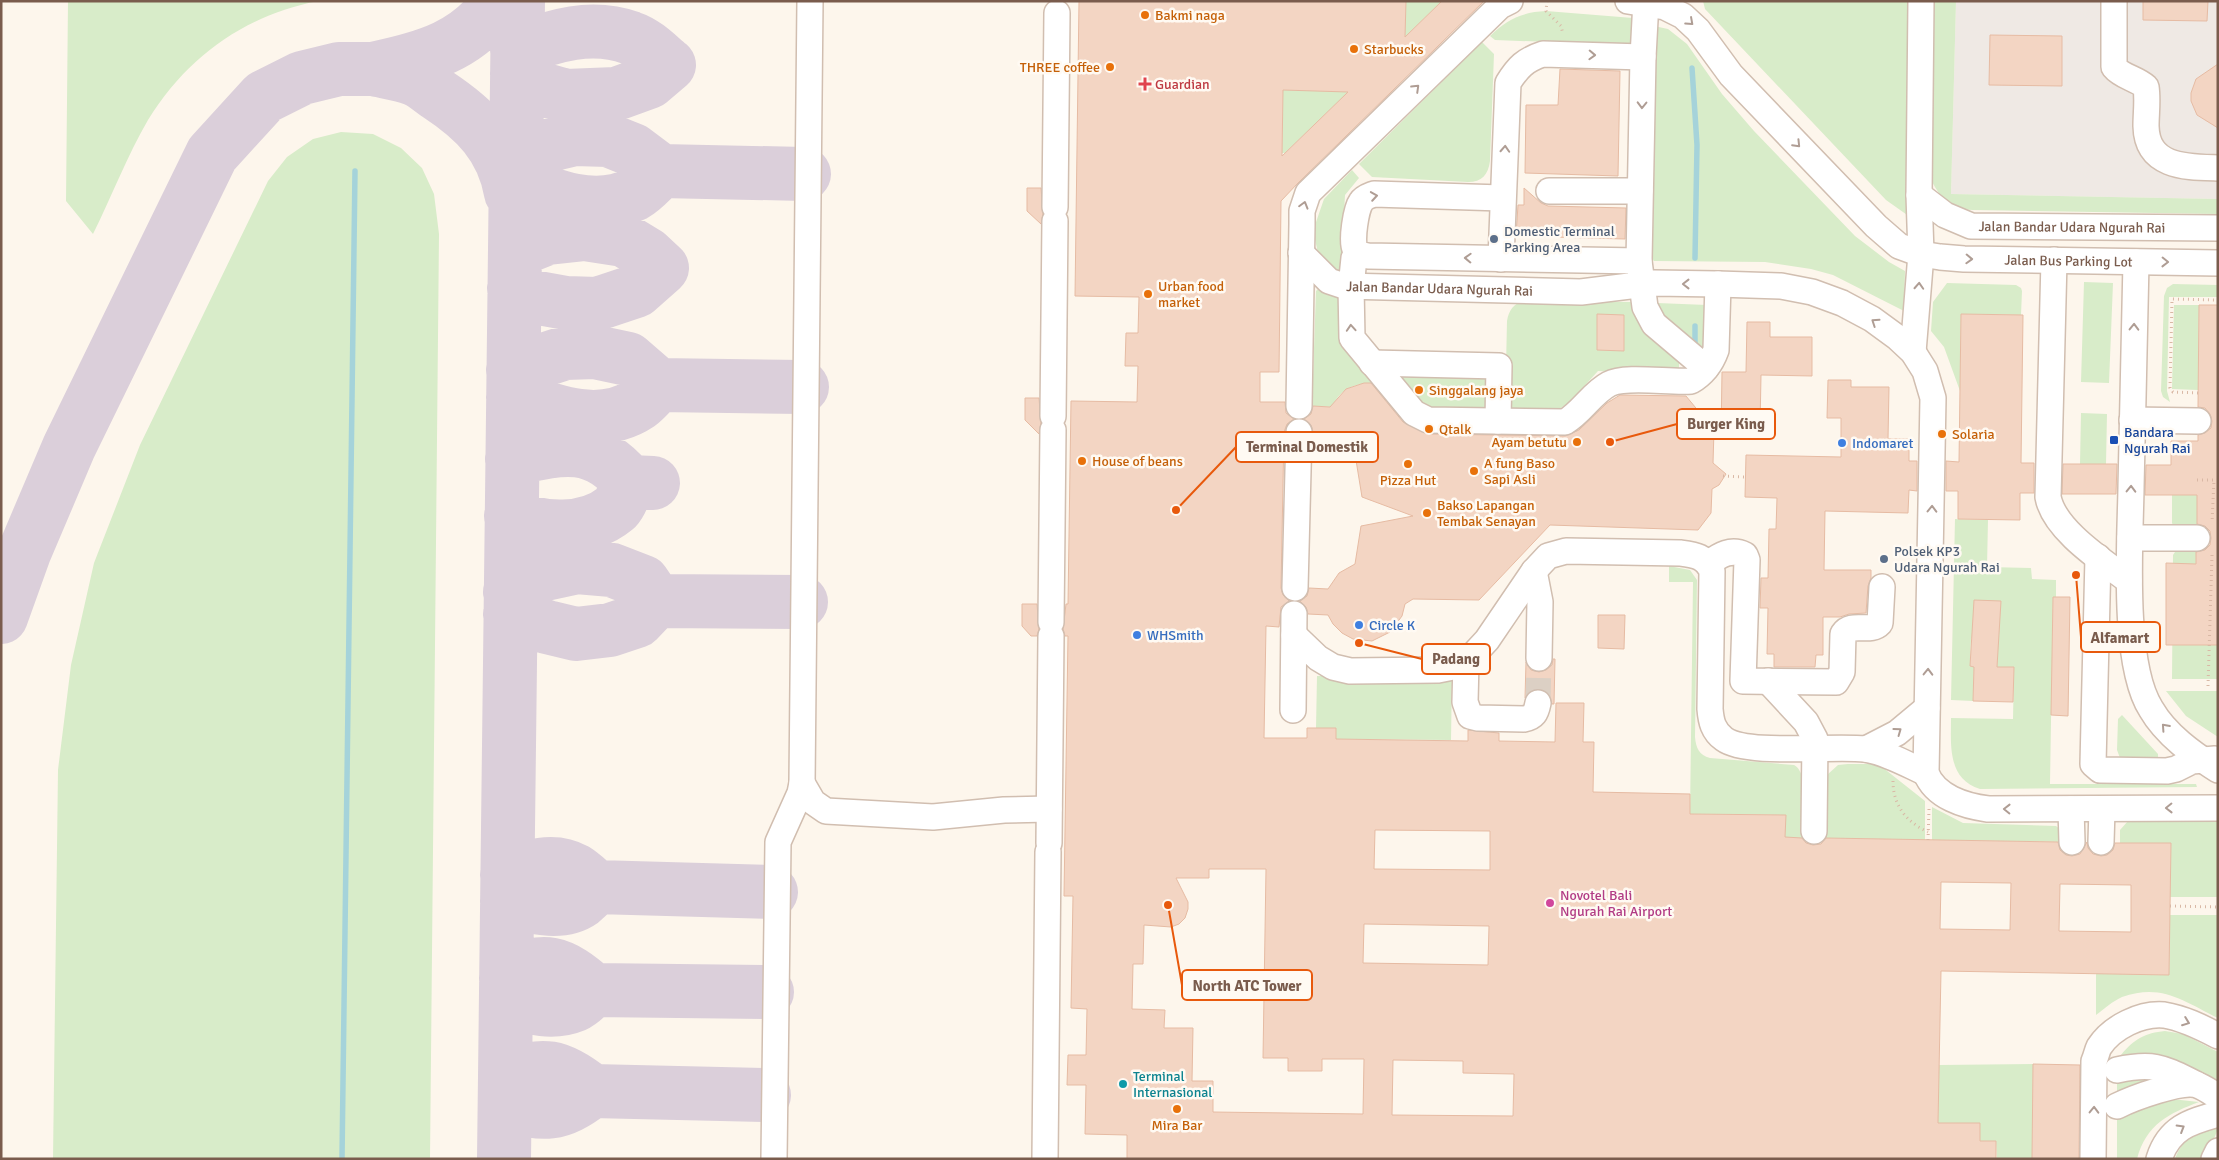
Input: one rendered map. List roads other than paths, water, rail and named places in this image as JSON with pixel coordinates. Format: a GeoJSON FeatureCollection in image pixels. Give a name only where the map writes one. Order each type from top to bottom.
{"type":"FeatureCollection","features":[{"type":"Feature","properties":{"kind":"street"},"geometry":{"type":"LineString","coordinates":[[774,1159],[778,842],[800,793],[802,783],[810,1]]}},
{"type":"Feature","properties":{"kind":"street"},"geometry":{"type":"LineString","coordinates":[[1299,406],[1302,211],[1308,193],[1500,6],[1510,1]]}},
{"type":"Feature","properties":{"kind":"street"},"geometry":{"type":"LineString","coordinates":[[1913,352],[1921,254],[1919,195],[1921,1]]}},
{"type":"Feature","properties":{"kind":"street"},"geometry":{"type":"LineString","coordinates":[[2114,1],[2112,59],[2114,67],[2119,72],[2141,82],[2146,87],[2146,128],[2148,141],[2153,150],[2166,162],[2185,167],[2218,168]]}},
{"type":"Feature","properties":{"kind":"street"},"geometry":{"type":"LineString","coordinates":[[1706,368],[1654,324],[1645,307],[1640,273],[1643,57],[1640,2],[1664,7],[1683,16],[1698,30],[1731,75],[1876,226],[1899,246],[1921,254]]}},
{"type":"Feature","properties":{"kind":"street"},"geometry":{"type":"LineString","coordinates":[[1045,1159],[1057,13]]}},
{"type":"Feature","properties":{"kind":"street"},"geometry":{"type":"LineString","coordinates":[[1501,259],[1508,83],[1518,67],[1529,59],[1543,54],[1643,57]]}},
{"type":"Feature","properties":{"kind":"street"},"geometry":{"type":"LineString","coordinates":[[1549,191],[1640,191]]}},
{"type":"Feature","properties":{"kind":"street"},"geometry":{"type":"LineString","coordinates":[[1502,198],[1374,194],[1361,201],[1358,209],[1353,241],[1357,252],[1354,258],[1351,287],[1352,338],[1420,418],[1428,420],[1498,422],[1565,422],[1610,383],[1622,380],[1691,381],[1700,376],[1712,360],[1716,350],[1718,284]]}},
{"type":"Feature","properties":{"kind":"street","name":"Jalan Bandar Udara Ngurah Rai"},"geometry":{"type":"LineString","coordinates":[[1919,195],[1945,215],[1971,226],[2218,228]]}},
{"type":"Feature","properties":{"kind":"street"},"geometry":{"type":"LineString","coordinates":[[1357,252],[1368,256],[1501,259],[1640,273]]}},
{"type":"Feature","properties":{"kind":"street","name":"Jalan Bandar Udara Ngurah Rai"},"geometry":{"type":"LineString","coordinates":[[1301,253],[1329,281],[1351,287],[1581,292],[1640,273],[1718,284],[1781,286],[1812,292],[1842,303],[1872,319],[1898,338],[1913,352],[1925,371],[1933,398],[1934,413],[1926,773]]}},
{"type":"Feature","properties":{"kind":"street","name":"Jalan Bus Parking Lot"},"geometry":{"type":"LineString","coordinates":[[1921,254],[1964,259],[2218,263]]}},
{"type":"Feature","properties":{"kind":"street"},"geometry":{"type":"LineString","coordinates":[[2054,260],[2048,497],[2057,519],[2098,557],[2129,581]]}},
{"type":"Feature","properties":{"kind":"street"},"geometry":{"type":"LineString","coordinates":[[2136,262],[2129,581],[2134,654],[2141,686],[2150,709],[2167,730],[2212,763]]}},
{"type":"Feature","properties":{"kind":"street"},"geometry":{"type":"LineString","coordinates":[[1372,363],[1499,366],[1498,422]]}},
{"type":"Feature","properties":{"kind":"street"},"geometry":{"type":"LineString","coordinates":[[2132,420],[2198,421]]}},
{"type":"Feature","properties":{"kind":"street"},"geometry":{"type":"LineString","coordinates":[[1295,588],[1299,432]]}},
{"type":"Feature","properties":{"kind":"street"},"geometry":{"type":"LineString","coordinates":[[2130,538],[2207,541]]}},
{"type":"Feature","properties":{"kind":"street"},"geometry":{"type":"LineString","coordinates":[[1292,710],[1294,624],[1318,658],[1333,667],[1350,671],[1438,670],[1453,667],[1466,660],[1487,640],[1534,571],[1548,556],[1566,551],[1680,553],[1704,559],[1709,563],[1712,570],[1711,721],[1716,732],[1725,740],[1740,745],[1816,749],[1866,749],[1926,773],[1934,787],[1957,802],[1971,807],[2071,810],[2218,808]]}},
{"type":"Feature","properties":{"kind":"street"},"geometry":{"type":"LineString","coordinates":[[1709,563],[1723,553],[1740,553],[1745,555],[1742,680]]}},
{"type":"Feature","properties":{"kind":"street"},"geometry":{"type":"LineString","coordinates":[[2098,557],[2093,764],[2100,770],[2166,771],[2212,763]]}},
{"type":"Feature","properties":{"kind":"street"},"geometry":{"type":"LineString","coordinates":[[1534,571],[1540,602],[1539,658]]}},
{"type":"Feature","properties":{"kind":"street"},"geometry":{"type":"LineString","coordinates":[[1711,679],[1836,682],[1842,672],[1843,634],[1846,629],[1871,628],[1880,623],[1882,587]]}},
{"type":"Feature","properties":{"kind":"street"},"geometry":{"type":"LineString","coordinates":[[1466,660],[1465,702],[1470,716],[1478,718],[1531,718],[1536,713],[1538,703]]}},
{"type":"Feature","properties":{"kind":"street"},"geometry":{"type":"LineString","coordinates":[[1768,681],[1806,722],[1815,739],[1814,831]]}},
{"type":"Feature","properties":{"kind":"street"},"geometry":{"type":"LineString","coordinates":[[1866,749],[1897,733],[1927,708]]}},
{"type":"Feature","properties":{"kind":"street"},"geometry":{"type":"LineString","coordinates":[[802,783],[813,802],[826,810],[933,817],[1004,810],[1049,810]]}},
{"type":"Feature","properties":{"kind":"street"},"geometry":{"type":"LineString","coordinates":[[2071,810],[2072,842]]}},
{"type":"Feature","properties":{"kind":"street"},"geometry":{"type":"LineString","coordinates":[[2101,842],[2102,810]]}},
{"type":"Feature","properties":{"kind":"street"},"geometry":{"type":"LineString","coordinates":[[2093,1159],[2094,1061],[2099,1047],[2109,1036],[2137,1018],[2162,1015],[2182,1019],[2218,1036]]}},
{"type":"Feature","properties":{"kind":"street"},"geometry":{"type":"LineString","coordinates":[[2117,1070],[2141,1065],[2155,1066],[2196,1084],[2218,1097]]}},
{"type":"Feature","properties":{"kind":"street"},"geometry":{"type":"LineString","coordinates":[[2117,1106],[2138,1096],[2162,1089],[2196,1084]]}},
{"type":"Feature","properties":{"kind":"street"},"geometry":{"type":"LineString","coordinates":[[2159,1159],[2170,1134],[2184,1125],[2218,1114]]}},
{"type":"Feature","properties":{"kind":"street"},"geometry":{"type":"LineString","coordinates":[[2214,1159],[2218,1151]]}},
{"type":"Feature","properties":{"kind":"waterway"},"geometry":{"type":"LineString","coordinates":[[1692,68],[1697,145],[1695,258]]}},
{"type":"Feature","properties":{"kind":"waterway"},"geometry":{"type":"LineString","coordinates":[[342,1159],[355,171]]}},
{"type":"Feature","properties":{"kind":"waterway"},"geometry":{"type":"LineString","coordinates":[[1695,326],[1695,346]]}},
{"type":"Feature","properties":{"kind":"tunnel"},"geometry":{"type":"LineString","coordinates":[[1538,703],[1539,658]]}},
{"type":"Feature","properties":{"kind":"place","name":"Bakmi naga"},"geometry":{"type":"Point","coordinates":[1145,15]}},
{"type":"Feature","properties":{"kind":"place","name":"Starbucks"},"geometry":{"type":"Point","coordinates":[1354,49]}},
{"type":"Feature","properties":{"kind":"place","name":"THREE coffee"},"geometry":{"type":"Point","coordinates":[1110,67]}},
{"type":"Feature","properties":{"kind":"place","name":"Guardian"},"geometry":{"type":"Point","coordinates":[1145,84]}},
{"type":"Feature","properties":{"kind":"place","name":"Domestic Terminal Parking Area"},"geometry":{"type":"Point","coordinates":[1494,239]}},
{"type":"Feature","properties":{"kind":"place","name":"Urban food market"},"geometry":{"type":"Point","coordinates":[1148,294]}},
{"type":"Feature","properties":{"kind":"place","name":"Singgalang jaya"},"geometry":{"type":"Point","coordinates":[1419,390]}},
{"type":"Feature","properties":{"kind":"place","name":"Qtalk"},"geometry":{"type":"Point","coordinates":[1429,429]}},
{"type":"Feature","properties":{"kind":"place","name":"Solaria"},"geometry":{"type":"Point","coordinates":[1942,434]}},
{"type":"Feature","properties":{"kind":"place","name":"Bandara Ngurah Rai"},"geometry":{"type":"Point","coordinates":[2114,440]}},
{"type":"Feature","properties":{"kind":"place","name":"Ayam betutu"},"geometry":{"type":"Point","coordinates":[1577,442]}},
{"type":"Feature","properties":{"kind":"place","name":"Burger King"},"geometry":{"type":"Point","coordinates":[1610,442]}},
{"type":"Feature","properties":{"kind":"place","name":"Indomaret"},"geometry":{"type":"Point","coordinates":[1842,443]}},
{"type":"Feature","properties":{"kind":"place","name":"House of beans"},"geometry":{"type":"Point","coordinates":[1082,461]}},
{"type":"Feature","properties":{"kind":"place","name":"Pizza Hut"},"geometry":{"type":"Point","coordinates":[1408,464]}},
{"type":"Feature","properties":{"kind":"place","name":"A fung Baso Sapi Asli"},"geometry":{"type":"Point","coordinates":[1474,471]}},
{"type":"Feature","properties":{"kind":"place","name":"Terminal Domestik"},"geometry":{"type":"Point","coordinates":[1176,510]}},
{"type":"Feature","properties":{"kind":"place","name":"Bakso Lapangan Tembak Senayan"},"geometry":{"type":"Point","coordinates":[1427,513]}},
{"type":"Feature","properties":{"kind":"place","name":"Polsek KP3 Udara Ngurah Rai"},"geometry":{"type":"Point","coordinates":[1884,559]}},
{"type":"Feature","properties":{"kind":"place","name":"Alfamart"},"geometry":{"type":"Point","coordinates":[2076,575]}},
{"type":"Feature","properties":{"kind":"place","name":"Circle K"},"geometry":{"type":"Point","coordinates":[1359,625]}},
{"type":"Feature","properties":{"kind":"place","name":"WHSmith"},"geometry":{"type":"Point","coordinates":[1137,635]}},
{"type":"Feature","properties":{"kind":"place","name":"Padang"},"geometry":{"type":"Point","coordinates":[1359,643]}},
{"type":"Feature","properties":{"kind":"place","name":"Novotel Bali Ngurah Rai Airport"},"geometry":{"type":"Point","coordinates":[1550,903]}},
{"type":"Feature","properties":{"kind":"place","name":"North ATC Tower"},"geometry":{"type":"Point","coordinates":[1168,905]}},
{"type":"Feature","properties":{"kind":"place","name":"Terminal Internasional"},"geometry":{"type":"Point","coordinates":[1123,1084]}},
{"type":"Feature","properties":{"kind":"place","name":"Mira Bar"},"geometry":{"type":"Point","coordinates":[1177,1109]}}]}
